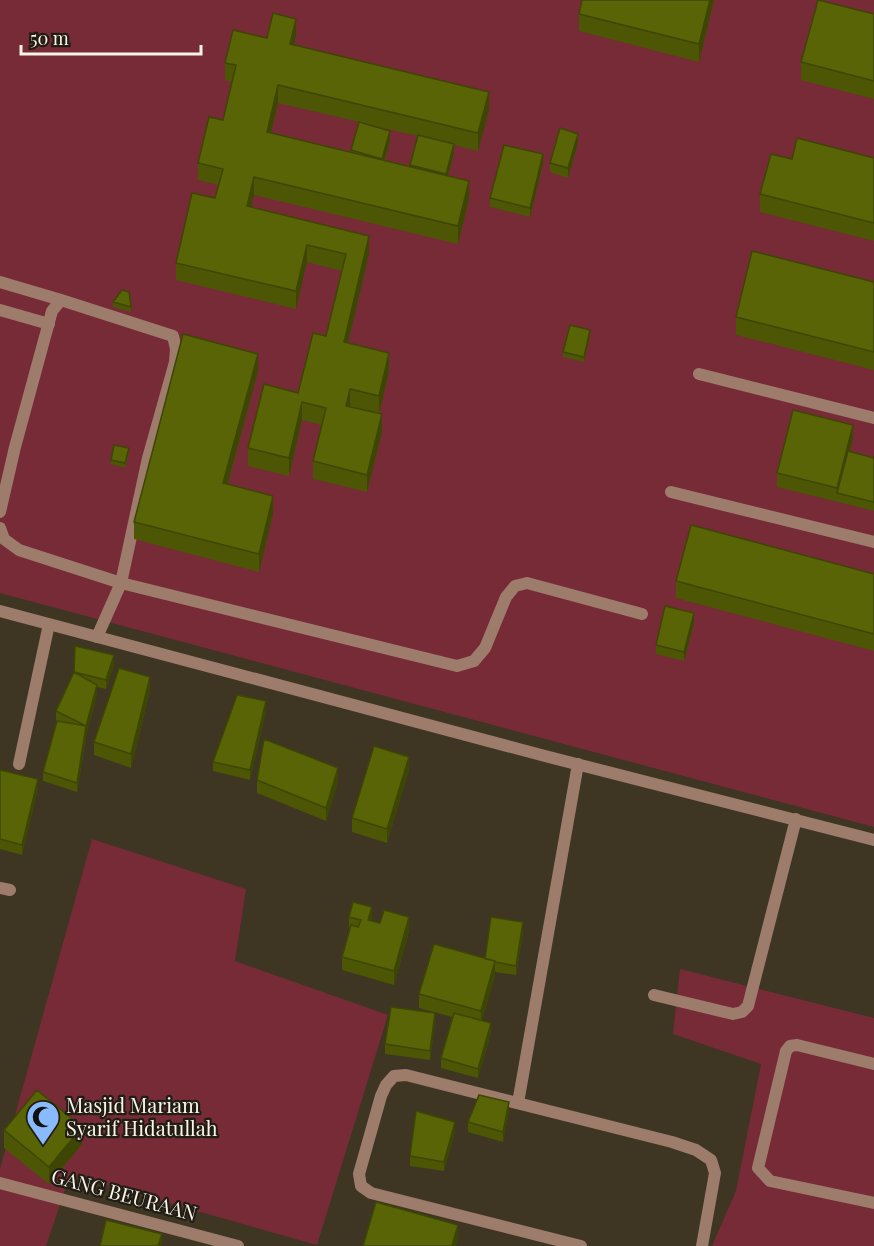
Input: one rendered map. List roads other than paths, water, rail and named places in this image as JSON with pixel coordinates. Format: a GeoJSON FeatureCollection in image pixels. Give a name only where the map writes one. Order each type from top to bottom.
{"type":"FeatureCollection","features":[{"type":"Feature","properties":{"kind":"street"},"geometry":{"type":"LineString","coordinates":[[0,282],[173,336],[175,362],[148,458],[121,583],[97,637]]}},
{"type":"Feature","properties":{"kind":"street"},"geometry":{"type":"LineString","coordinates":[[0,512],[52,311],[61,300]]}},
{"type":"Feature","properties":{"kind":"street"},"geometry":{"type":"LineString","coordinates":[[0,310],[49,324]]}},
{"type":"Feature","properties":{"kind":"street"},"geometry":{"type":"LineString","coordinates":[[699,374],[874,418]]}},
{"type":"Feature","properties":{"kind":"street"},"geometry":{"type":"LineString","coordinates":[[671,492],[874,542]]}},
{"type":"Feature","properties":{"kind":"street"},"geometry":{"type":"LineString","coordinates":[[0,528],[4,539],[19,550],[121,583],[457,666],[474,661],[485,648],[506,597],[515,586],[527,583],[642,614]]}},
{"type":"Feature","properties":{"kind":"street"},"geometry":{"type":"LineString","coordinates":[[0,611],[874,840]]}},
{"type":"Feature","properties":{"kind":"street"},"geometry":{"type":"LineString","coordinates":[[19,765],[49,624]]}},
{"type":"Feature","properties":{"kind":"street"},"geometry":{"type":"LineString","coordinates":[[518,1103],[578,764]]}},
{"type":"Feature","properties":{"kind":"street"},"geometry":{"type":"LineString","coordinates":[[654,995],[733,1014],[741,1012],[747,1006],[796,819]]}},
{"type":"Feature","properties":{"kind":"street"},"geometry":{"type":"LineString","coordinates":[[874,1064],[790,1046],[786,1051],[758,1167],[770,1181],[874,1203]]}},
{"type":"Feature","properties":{"kind":"street"},"geometry":{"type":"LineString","coordinates":[[581,1246],[371,1193],[361,1186],[359,1174],[386,1085],[394,1076],[406,1075],[696,1150],[711,1160],[715,1173],[702,1246]]}},
{"type":"Feature","properties":{"kind":"street","name":"GANG BEURAAN"},"geometry":{"type":"LineString","coordinates":[[0,1183],[214,1243],[238,1246]]}},
{"type":"Feature","properties":{"kind":"place","name":"Masjid Mariam Syarif Hidatullah"},"geometry":{"type":"Point","coordinates":[43,1146]}}]}
